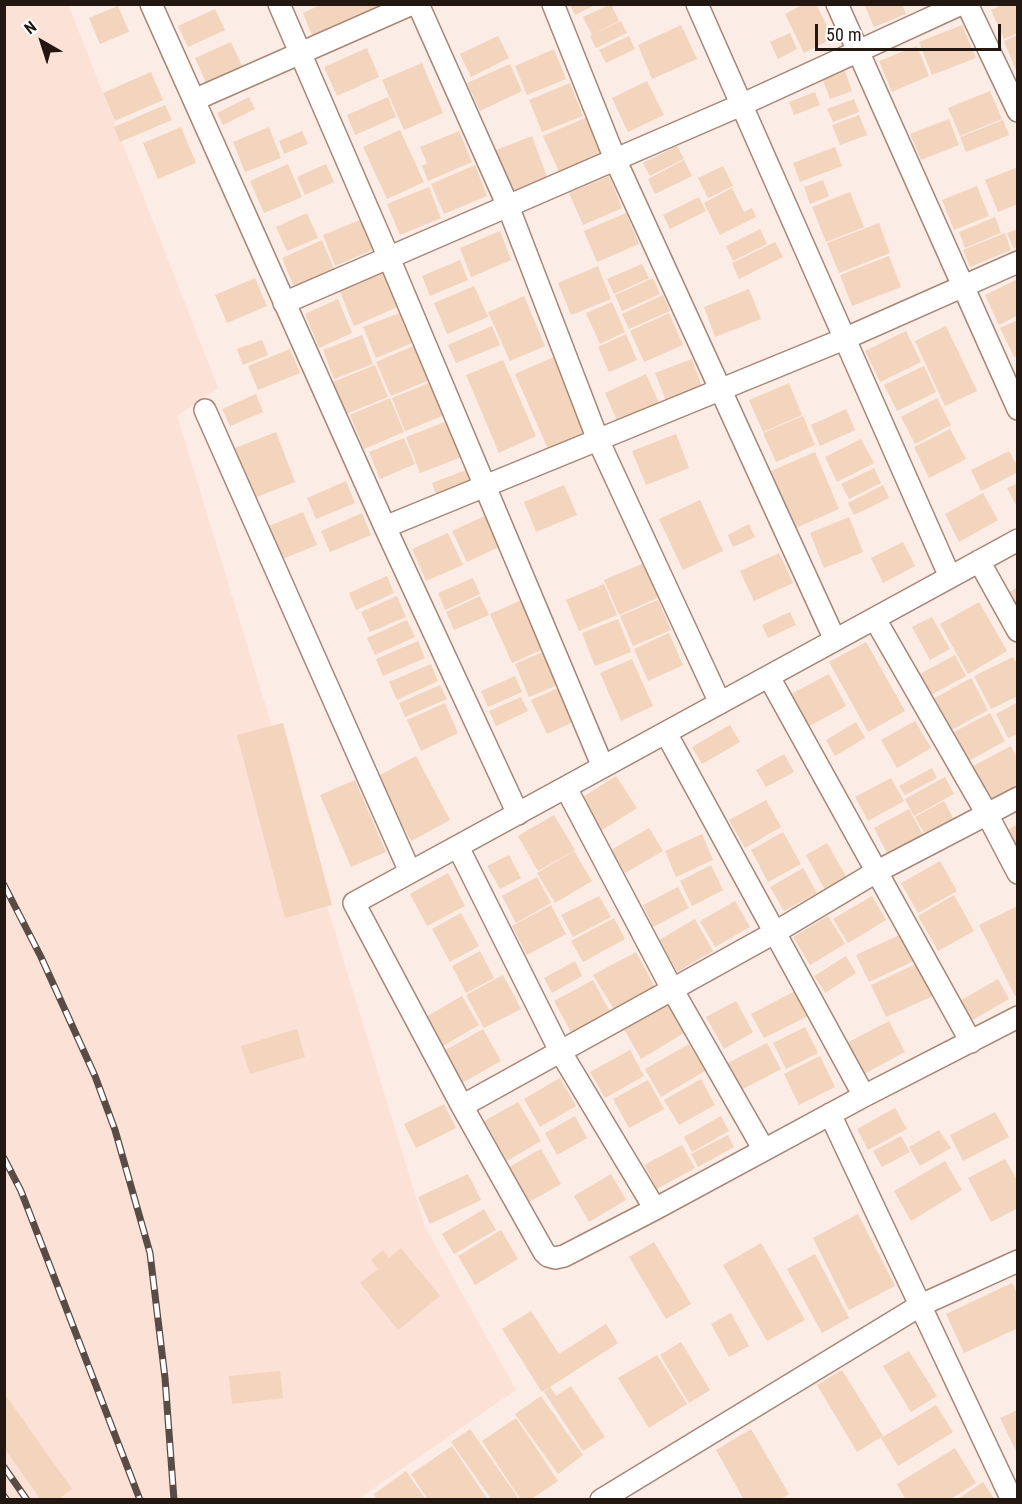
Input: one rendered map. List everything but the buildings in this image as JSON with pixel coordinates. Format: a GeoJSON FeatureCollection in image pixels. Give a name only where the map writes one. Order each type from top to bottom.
{"type":"FeatureCollection","features":[{"type":"Feature","properties":{"kind":"street"},"geometry":{"type":"LineString","coordinates":[[151,4],[385,527],[518,814]]}},
{"type":"Feature","properties":{"kind":"street"},"geometry":{"type":"LineString","coordinates":[[279,4],[389,258],[603,767]]}},
{"type":"Feature","properties":{"kind":"street"},"geometry":{"type":"LineString","coordinates":[[194,100],[412,4]]}},
{"type":"Feature","properties":{"kind":"street"},"geometry":{"type":"LineString","coordinates":[[418,4],[508,206],[598,440],[720,703]]}},
{"type":"Feature","properties":{"kind":"street"},"geometry":{"type":"LineString","coordinates":[[554,4],[615,159],[835,640]]}},
{"type":"Feature","properties":{"kind":"street"},"geometry":{"type":"LineString","coordinates":[[697,4],[950,577]]}},
{"type":"Feature","properties":{"kind":"street"},"geometry":{"type":"LineString","coordinates":[[837,4],[1017,409]]}},
{"type":"Feature","properties":{"kind":"street"},"geometry":{"type":"LineString","coordinates":[[284,303],[741,105],[961,4]]}},
{"type":"Feature","properties":{"kind":"street"},"geometry":{"type":"LineString","coordinates":[[967,4],[1017,111]]}},
{"type":"Feature","properties":{"kind":"street"},"geometry":{"type":"LineString","coordinates":[[385,527],[844,339],[1017,262]]}},
{"type":"Feature","properties":{"kind":"street"},"geometry":{"type":"LineString","coordinates":[[205,410],[410,872]]}},
{"type":"Feature","properties":{"kind":"street"},"geometry":{"type":"LineString","coordinates":[[1017,540],[354,903],[462,1106],[544,1252],[555,1258],[564,1256],[1017,1017]]}},
{"type":"Feature","properties":{"kind":"street"},"geometry":{"type":"LineString","coordinates":[[979,561],[1017,631]]}},
{"type":"Feature","properties":{"kind":"street"},"geometry":{"type":"LineString","coordinates":[[875,619],[987,814],[1017,873]]}},
{"type":"Feature","properties":{"kind":"street"},"geometry":{"type":"LineString","coordinates":[[769,677],[971,1042]]}},
{"type":"Feature","properties":{"kind":"street"},"geometry":{"type":"LineString","coordinates":[[666,734],[864,1096]]}},
{"type":"Feature","properties":{"kind":"street"},"geometry":{"type":"LineString","coordinates":[[566,788],[672,989],[764,1150]]}},
{"type":"Feature","properties":{"kind":"street"},"geometry":{"type":"LineString","coordinates":[[462,1106],[774,933],[876,872],[1017,798]]}},
{"type":"Feature","properties":{"kind":"street"},"geometry":{"type":"LineString","coordinates":[[458,847],[560,1051],[654,1209]]}},
{"type":"Feature","properties":{"kind":"street"},"geometry":{"type":"LineString","coordinates":[[830,1114],[1012,1500]]}},
{"type":"Feature","properties":{"kind":"street"},"geometry":{"type":"LineString","coordinates":[[601,1500],[921,1305],[1017,1261]]}},
{"type":"Feature","properties":{"kind":"shaded area"},"geometry":{"type":"Polygon","coordinates":[[[68,4],[218,388],[177,416],[425,1227],[516,1390],[358,1499],[5,1500],[4,5],[68,4]]]}},
{"type":"Feature","properties":{"kind":"railway"},"geometry":{"type":"LineString","coordinates":[[4,885],[41,957],[95,1076],[115,1130],[150,1253],[165,1378],[174,1500]]}},
{"type":"Feature","properties":{"kind":"railway"},"geometry":{"type":"LineString","coordinates":[[4,1158],[21,1191],[140,1500]]}},
{"type":"Feature","properties":{"kind":"railway"},"geometry":{"type":"LineString","coordinates":[[4,1467],[27,1500]]}},
{"type":"Feature","properties":{"kind":"railway"},"geometry":{"type":"LineString","coordinates":[[4,1496],[7,1500]]}}]}
